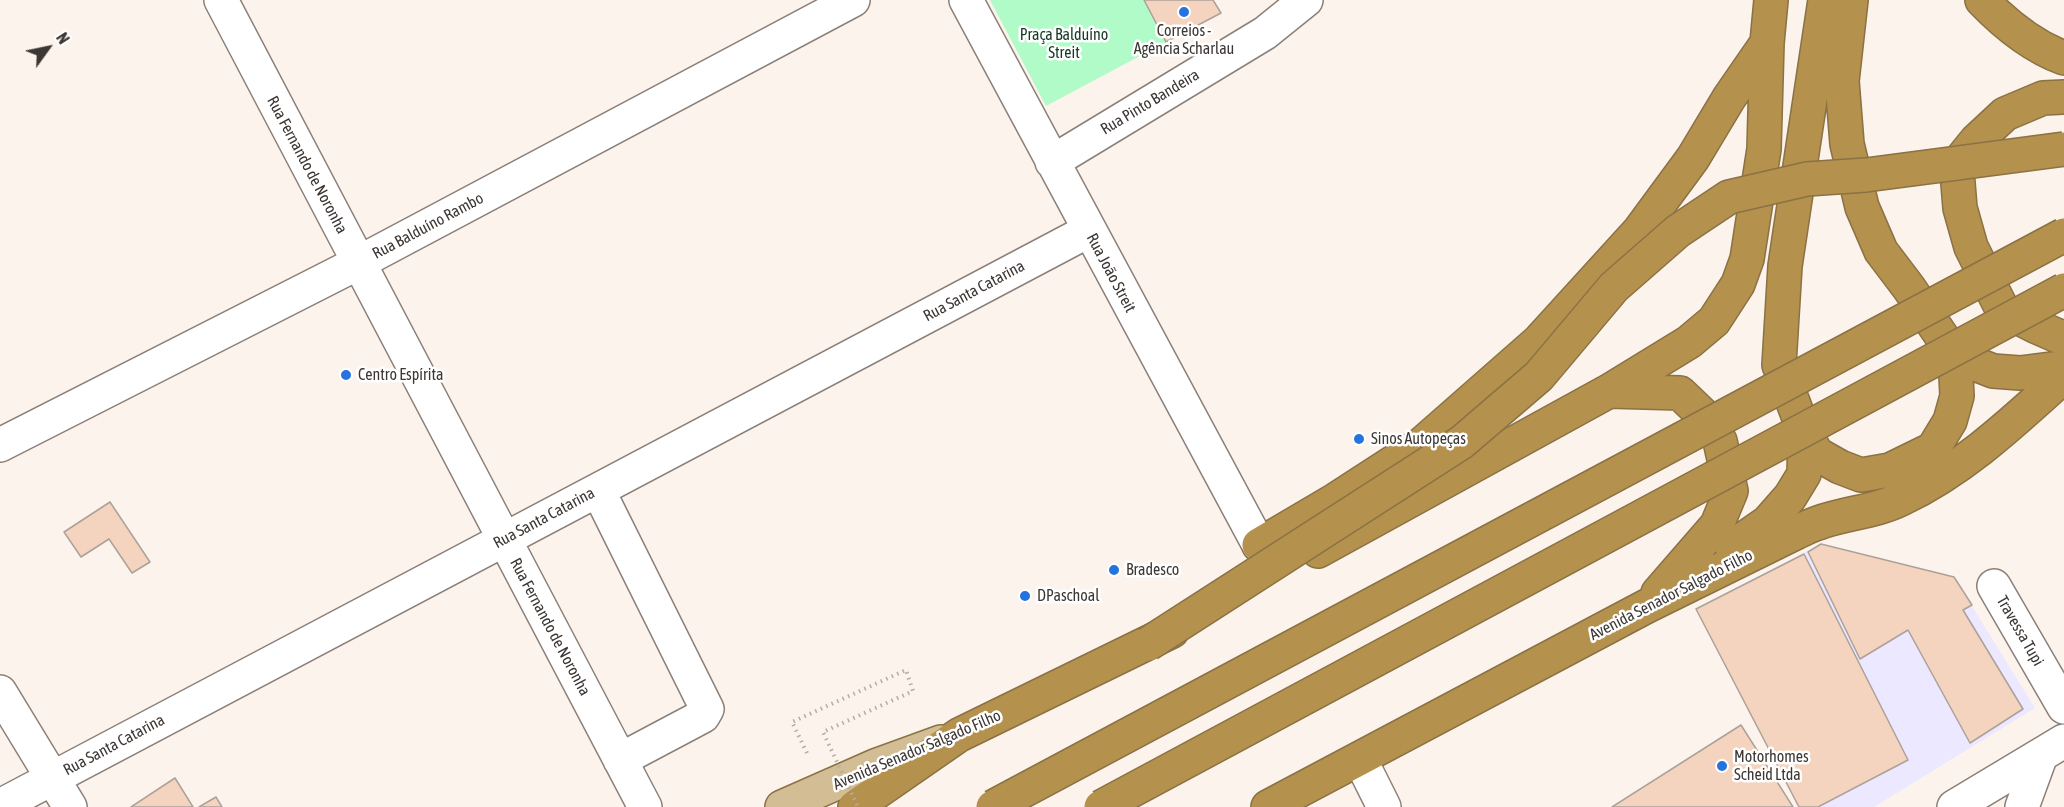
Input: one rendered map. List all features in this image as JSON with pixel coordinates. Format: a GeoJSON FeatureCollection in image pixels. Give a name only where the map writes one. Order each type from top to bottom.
{"type":"FeatureCollection","features":[{"type":"Feature","properties":{"kind":"highway"},"geometry":{"type":"LineString","coordinates":[[1148,644],[1609,391],[1689,342],[1713,321],[1738,284],[1747,258],[1764,148],[1767,43],[1771,0]]}},
{"type":"Feature","properties":{"kind":"highway"},"geometry":{"type":"LineString","coordinates":[[1825,0],[1785,266],[1779,365],[1804,434],[1817,454],[1840,467],[1861,475],[1890,470],[1933,449],[1950,421],[1957,396],[1955,356],[1881,251],[1862,207],[1847,144],[1842,81],[1851,0]]}},
{"type":"Feature","properties":{"kind":"highway"},"geometry":{"type":"LineString","coordinates":[[1982,0],[1998,17],[2026,39],[2064,58]]}},
{"type":"Feature","properties":{"kind":"highway"},"geometry":{"type":"LineString","coordinates":[[1259,545],[1332,502],[1423,443],[1538,342],[1640,230],[1693,158],[1729,98],[1767,43]]}},
{"type":"Feature","properties":{"kind":"highway"},"geometry":{"type":"LineString","coordinates":[[2064,97],[2043,98],[2005,114],[1976,141],[1963,157],[1957,171],[1960,208],[1971,247],[2002,309],[2058,336],[2064,336]]}},
{"type":"Feature","properties":{"kind":"highway"},"geometry":{"type":"LineString","coordinates":[[1148,644],[1462,442],[1539,376],[1614,287],[1678,231],[1729,197],[1807,179],[1866,175],[2064,149]]}},
{"type":"Feature","properties":{"kind":"highway"},"geometry":{"type":"LineString","coordinates":[[993,807],[2064,235]]}},
{"type":"Feature","properties":{"kind":"highway"},"geometry":{"type":"LineString","coordinates":[[1101,807],[2064,290]]}},
{"type":"Feature","properties":{"kind":"highway"},"geometry":{"type":"LineString","coordinates":[[1955,356],[1993,371],[2002,372],[2020,373],[2059,368],[2064,365]]}},
{"type":"Feature","properties":{"kind":"highway","name":"Avenida Senador Salgado Filho"},"geometry":{"type":"LineString","coordinates":[[1268,807],[1647,606],[1818,523],[1850,516],[1899,500],[1937,479],[1986,446],[2064,376]]}},
{"type":"Feature","properties":{"kind":"highway"},"geometry":{"type":"LineString","coordinates":[[1609,391],[1680,393],[1703,415],[1720,441],[1731,491],[1718,525],[1647,606]]}},
{"type":"Feature","properties":{"kind":"highway"},"geometry":{"type":"LineString","coordinates":[[1647,606],[1768,522],[1790,497],[1804,474],[1804,434]]}},
{"type":"Feature","properties":{"kind":"highway","name":"Avenida Senador Salgado Filho"},"geometry":{"type":"LineString","coordinates":[[959,735],[1148,644]]}},
{"type":"Feature","properties":{"kind":"highway"},"geometry":{"type":"LineString","coordinates":[[856,807],[959,735]]}},
{"type":"Feature","properties":{"kind":"main road","name":"Avenida Senador Salgado Filho"},"geometry":{"type":"LineString","coordinates":[[782,807],[875,766],[959,735]]}},
{"type":"Feature","properties":{"kind":"street","name":"Rua Fernando de Noronha"},"geometry":{"type":"LineString","coordinates":[[221,0],[645,807]]}},
{"type":"Feature","properties":{"kind":"street","name":"Rua Balduíno Rambo"},"geometry":{"type":"LineString","coordinates":[[0,445],[358,263],[853,0]]}},
{"type":"Feature","properties":{"kind":"street","name":"Rua João Streit"},"geometry":{"type":"LineString","coordinates":[[966,0],[1088,231],[1259,545]]}},
{"type":"Feature","properties":{"kind":"street","name":"Rua Pinto Bandeira"},"geometry":{"type":"LineString","coordinates":[[1052,162],[1264,33],[1306,0]]}},
{"type":"Feature","properties":{"kind":"street","name":"Rua Santa Catarina"},"geometry":{"type":"LineString","coordinates":[[0,806],[1088,231]]}},
{"type":"Feature","properties":{"kind":"street"},"geometry":{"type":"LineString","coordinates":[[598,489],[707,709],[703,716],[620,760]]}},
{"type":"Feature","properties":{"kind":"street","name":"Travessa Tupi"},"geometry":{"type":"LineString","coordinates":[[1994,586],[2064,707]]}},
{"type":"Feature","properties":{"kind":"street"},"geometry":{"type":"LineString","coordinates":[[0,692],[70,807]]}},
{"type":"Feature","properties":{"kind":"street"},"geometry":{"type":"LineString","coordinates":[[1954,807],[2052,748]]}},
{"type":"Feature","properties":{"kind":"street"},"geometry":{"type":"LineString","coordinates":[[2022,807],[2052,748]]}},
{"type":"Feature","properties":{"kind":"street"},"geometry":{"type":"LineString","coordinates":[[1360,759],[1384,807]]}},
{"type":"Feature","properties":{"kind":"path"},"geometry":{"type":"LineString","coordinates":[[807,753],[792,722],[906,670],[913,691],[823,732],[856,807]]}},
{"type":"Feature","properties":{"kind":"shaded area"},"geometry":{"type":"Polygon","coordinates":[[[1821,544],[1954,577],[2035,708],[1874,807],[1801,807],[1696,609],[1821,544]]]}},
{"type":"Feature","properties":{"kind":"green space","name":"Praça Balduíno Streit"},"geometry":{"type":"Polygon","coordinates":[[[990,0],[1144,0],[1166,42],[1046,106],[990,0]]]}},
{"type":"Feature","properties":{"kind":"building"},"geometry":{"type":"Polygon","coordinates":[[[1144,0],[1213,0],[1221,13],[1166,42],[1144,0]]]}},
{"type":"Feature","properties":{"kind":"building"},"geometry":{"type":"Polygon","coordinates":[[[110,502],[150,562],[132,573],[109,539],[81,557],[64,532],[110,502]]]}},
{"type":"Feature","properties":{"kind":"building"},"geometry":{"type":"Polygon","coordinates":[[[1821,544],[1954,577],[1972,605],[1963,610],[2023,709],[1970,743],[1908,630],[1860,659],[1808,552],[1821,544]]]}},
{"type":"Feature","properties":{"kind":"building"},"geometry":{"type":"Polygon","coordinates":[[[1804,554],[1908,760],[1818,807],[1799,807],[1696,609],[1804,554]]]}},
{"type":"Feature","properties":{"kind":"building","name":"Motorhomes Scheid Ltda"},"geometry":{"type":"Polygon","coordinates":[[[1741,725],[1793,807],[1612,807],[1741,725]]]}},
{"type":"Feature","properties":{"kind":"building"},"geometry":{"type":"Polygon","coordinates":[[[175,778],[193,807],[131,807],[175,778]]]}},
{"type":"Feature","properties":{"kind":"building"},"geometry":{"type":"Polygon","coordinates":[[[216,797],[222,807],[199,807],[216,797]]]}},
{"type":"Feature","properties":{"kind":"place","name":"Correios - Agência Scharlau"},"geometry":{"type":"Point","coordinates":[1184,12]}},
{"type":"Feature","properties":{"kind":"place","name":"Centro Espírita"},"geometry":{"type":"Point","coordinates":[346,375]}},
{"type":"Feature","properties":{"kind":"place","name":"Sinos Autopeças"},"geometry":{"type":"Point","coordinates":[1359,439]}},
{"type":"Feature","properties":{"kind":"place","name":"Bradesco"},"geometry":{"type":"Point","coordinates":[1114,570]}},
{"type":"Feature","properties":{"kind":"place","name":"DPaschoal"},"geometry":{"type":"Point","coordinates":[1025,596]}},
{"type":"Feature","properties":{"kind":"place","name":"Motorhomes Scheid Ltda"},"geometry":{"type":"Point","coordinates":[1722,766]}}]}
